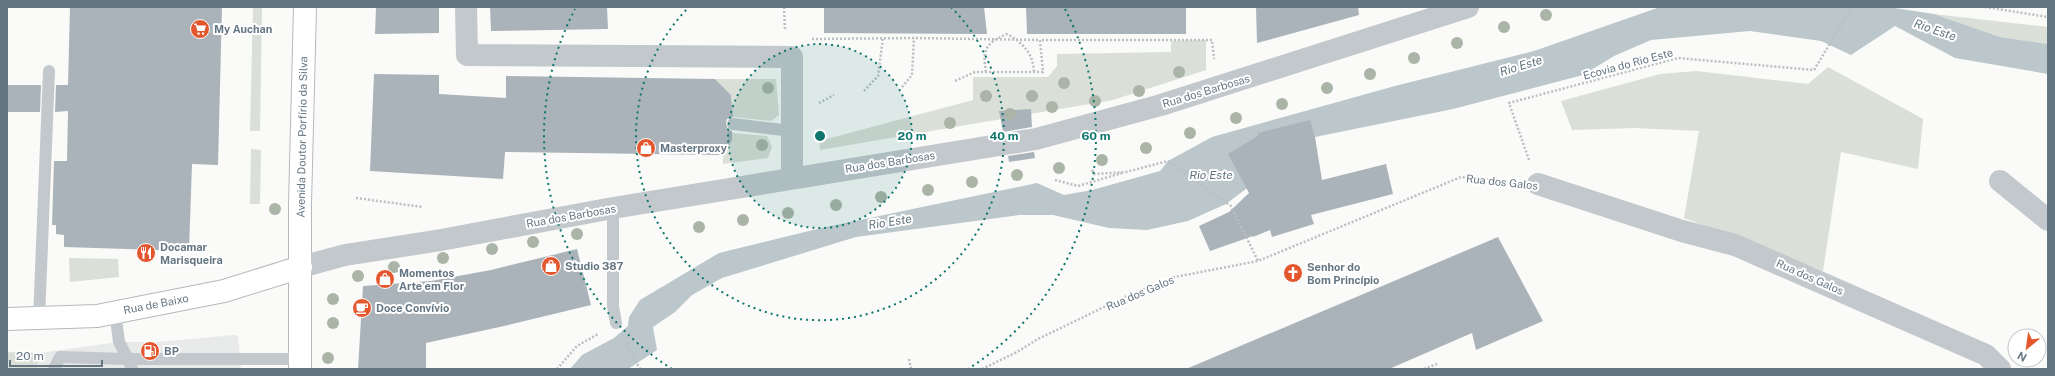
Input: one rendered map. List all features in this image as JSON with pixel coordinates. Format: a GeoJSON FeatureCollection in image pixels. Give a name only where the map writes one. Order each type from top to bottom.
{"type":"FeatureCollection","features":[{"type":"Feature","properties":{"kind":"main road","name":"Avenida Doutor Porfírio da Silva"},"geometry":{"type":"LineString","coordinates":[[300,364],[300,204],[305,7]]}},
{"type":"Feature","properties":{"kind":"main road","name":"Rua de Baixo"},"geometry":{"type":"LineString","coordinates":[[7,319],[97,316],[224,291],[301,267]]}},
{"type":"Feature","properties":{"kind":"street"},"geometry":{"type":"LineString","coordinates":[[466,7],[467,55],[792,57],[792,177]]}},
{"type":"Feature","properties":{"kind":"street","name":"Rua dos Barbosas"},"geometry":{"type":"LineString","coordinates":[[301,267],[345,255],[441,240],[613,208],[792,177],[1036,139],[1161,105],[1468,7]]}},
{"type":"Feature","properties":{"kind":"street"},"geometry":{"type":"LineString","coordinates":[[2000,181],[2048,220]]}},
{"type":"Feature","properties":{"kind":"street","name":"Rua dos Galos"},"geometry":{"type":"LineString","coordinates":[[1538,184],[1682,231],[1735,245],[1986,355],[2000,369]]}},
{"type":"Feature","properties":{"kind":"lane"},"geometry":{"type":"LineString","coordinates":[[39,319],[49,71]]}},
{"type":"Feature","properties":{"kind":"lane"},"geometry":{"type":"LineString","coordinates":[[733,124],[792,131]]}},
{"type":"Feature","properties":{"kind":"lane"},"geometry":{"type":"LineString","coordinates":[[613,208],[613,306],[616,323]]}},
{"type":"Feature","properties":{"kind":"lane"},"geometry":{"type":"LineString","coordinates":[[115,312],[119,342],[130,364]]}},
{"type":"Feature","properties":{"kind":"lane"},"geometry":{"type":"LineString","coordinates":[[54,369],[60,357],[130,364],[300,364]]}},
{"type":"Feature","properties":{"kind":"path"},"geometry":{"type":"LineString","coordinates":[[784,7],[785,38]]}},
{"type":"Feature","properties":{"kind":"path","name":"Ecovia do Rio Este"},"geometry":{"type":"LineString","coordinates":[[1538,184],[1509,103],[1678,58],[1814,70],[1852,7]]}},
{"type":"Feature","properties":{"kind":"path"},"geometry":{"type":"LineString","coordinates":[[1985,7],[2048,17]]}},
{"type":"Feature","properties":{"kind":"path"},"geometry":{"type":"LineString","coordinates":[[986,72],[984,54],[989,44],[1007,34],[1022,43],[1033,61],[1034,72]]}},
{"type":"Feature","properties":{"kind":"path"},"geometry":{"type":"LineString","coordinates":[[864,91],[878,76],[883,38]]}},
{"type":"Feature","properties":{"kind":"path"},"geometry":{"type":"LineString","coordinates":[[902,87],[912,76],[914,38]]}},
{"type":"Feature","properties":{"kind":"path"},"geometry":{"type":"LineString","coordinates":[[810,39],[914,38],[1212,40]]}},
{"type":"Feature","properties":{"kind":"path"},"geometry":{"type":"LineString","coordinates":[[955,81],[975,72],[1044,72],[1040,40]]}},
{"type":"Feature","properties":{"kind":"path"},"geometry":{"type":"LineString","coordinates":[[816,105],[834,95]]}},
{"type":"Feature","properties":{"kind":"path"},"geometry":{"type":"LineString","coordinates":[[1055,180],[1078,186],[1168,161],[1226,204],[1231,206],[1258,261]]}},
{"type":"Feature","properties":{"kind":"path"},"geometry":{"type":"LineString","coordinates":[[1092,170],[1094,174],[1126,172]]}},
{"type":"Feature","properties":{"kind":"path","name":"Rua dos Galos"},"geometry":{"type":"LineString","coordinates":[[982,369],[1017,352],[1038,339],[1085,318],[1129,295],[1175,277],[1258,261],[1461,177],[1538,184]]}},
{"type":"Feature","properties":{"kind":"path"},"geometry":{"type":"LineString","coordinates":[[356,198],[422,207]]}},
{"type":"Feature","properties":{"kind":"path"},"geometry":{"type":"LineString","coordinates":[[557,369],[577,346],[616,323]]}},
{"type":"Feature","properties":{"kind":"path"},"geometry":{"type":"LineString","coordinates":[[622,336],[640,369]]}},
{"type":"Feature","properties":{"kind":"path"},"geometry":{"type":"LineString","coordinates":[[909,359],[911,369]]}},
{"type":"Feature","properties":{"kind":"path"},"geometry":{"type":"LineString","coordinates":[[1424,369],[1437,364]]}},
{"type":"Feature","properties":{"kind":"shaded area"},"geometry":{"type":"Polygon","coordinates":[[[253,7],[262,7],[260,131],[250,131],[253,7]]]}},
{"type":"Feature","properties":{"kind":"shaded area"},"geometry":{"type":"Polygon","coordinates":[[[1934,14],[2048,27],[2048,44],[2000,37],[1934,14]]]}},
{"type":"Feature","properties":{"kind":"shaded area"},"geometry":{"type":"Polygon","coordinates":[[[1206,40],[1206,70],[1113,100],[820,150],[819,141],[973,100],[973,77],[1048,77],[1057,66],[1057,54],[1171,52],[1171,41],[1206,40]]]}},
{"type":"Feature","properties":{"kind":"shaded area"},"geometry":{"type":"Polygon","coordinates":[[[1828,67],[1923,119],[1918,169],[1841,152],[1823,271],[1684,218],[1699,131],[1635,128],[1572,130],[1561,101],[1660,74],[1696,71],[1808,84],[1828,67]]]}},
{"type":"Feature","properties":{"kind":"shaded area"},"geometry":{"type":"Polygon","coordinates":[[[715,79],[776,79],[779,115],[771,121],[733,117],[731,95],[715,79]]]}},
{"type":"Feature","properties":{"kind":"shaded area"},"geometry":{"type":"Polygon","coordinates":[[[732,133],[767,136],[772,147],[768,158],[723,164],[725,151],[730,142],[732,133]]]}},
{"type":"Feature","properties":{"kind":"shaded area"},"geometry":{"type":"Polygon","coordinates":[[[251,149],[261,150],[260,204],[250,204],[251,149]]]}},
{"type":"Feature","properties":{"kind":"shaded area"},"geometry":{"type":"Polygon","coordinates":[[[69,258],[118,259],[119,277],[70,282],[69,258]]]}},
{"type":"Feature","properties":{"kind":"shaded area","name":"BP"},"geometry":{"type":"Polygon","coordinates":[[[234,335],[238,336],[241,369],[37,369],[39,353],[119,342],[157,342],[234,335]]]}},
{"type":"Feature","properties":{"kind":"shaded area"},"geometry":{"type":"Polygon","coordinates":[[[7,352],[39,353],[37,369],[7,369],[7,352]]]}},
{"type":"Feature","properties":{"kind":"water","name":"Rio Este"},"geometry":{"type":"Polygon","coordinates":[[[1660,7],[1888,7],[1934,14],[2000,37],[2048,44],[2048,74],[1955,58],[1895,26],[1851,55],[1821,41],[1750,31],[1651,40],[1614,56],[1583,75],[1453,109],[1315,137],[1226,204],[1188,221],[1147,230],[1109,228],[1053,215],[1019,215],[856,237],[722,278],[692,295],[675,312],[653,327],[657,350],[628,369],[570,369],[582,355],[614,338],[628,326],[629,317],[640,300],[719,253],[817,229],[1037,183],[1064,195],[1092,190],[1160,171],[1168,161],[1212,137],[1395,86],[1534,51],[1660,7]]]}},
{"type":"Feature","properties":{"kind":"building"},"geometry":{"type":"Polygon","coordinates":[[[70,7],[222,7],[218,165],[192,164],[189,251],[64,247],[64,235],[56,234],[56,225],[52,225],[54,161],[67,161],[68,111],[55,112],[56,85],[68,85],[70,7]]]}},
{"type":"Feature","properties":{"kind":"building"},"geometry":{"type":"Polygon","coordinates":[[[376,7],[439,7],[439,33],[375,34],[376,7]]]}},
{"type":"Feature","properties":{"kind":"building"},"geometry":{"type":"Polygon","coordinates":[[[490,7],[607,7],[608,29],[491,31],[490,7]]]}},
{"type":"Feature","properties":{"kind":"building"},"geometry":{"type":"Polygon","coordinates":[[[824,7],[984,7],[987,34],[824,33],[824,7]]]}},
{"type":"Feature","properties":{"kind":"building"},"geometry":{"type":"Polygon","coordinates":[[[1026,7],[1186,7],[1186,34],[1027,34],[1026,7]]]}},
{"type":"Feature","properties":{"kind":"building"},"geometry":{"type":"Polygon","coordinates":[[[1256,7],[1358,7],[1359,15],[1257,43],[1256,7]]]}},
{"type":"Feature","properties":{"kind":"building"},"geometry":{"type":"Polygon","coordinates":[[[374,74],[439,75],[439,94],[506,98],[506,76],[715,79],[731,95],[733,117],[727,119],[726,123],[728,130],[732,131],[732,140],[723,155],[505,152],[503,179],[370,171],[374,74]]]}},
{"type":"Feature","properties":{"kind":"building"},"geometry":{"type":"Polygon","coordinates":[[[8,85],[41,85],[40,112],[8,112],[8,85]]]}},
{"type":"Feature","properties":{"kind":"building"},"geometry":{"type":"Polygon","coordinates":[[[1031,109],[1032,127],[1003,132],[999,111],[1031,109]]]}},
{"type":"Feature","properties":{"kind":"building"},"geometry":{"type":"Polygon","coordinates":[[[1310,120],[1315,137],[1322,180],[1386,164],[1393,194],[1311,215],[1314,224],[1272,237],[1270,230],[1210,251],[1199,226],[1229,212],[1249,193],[1228,154],[1258,136],[1258,133],[1310,120]]]}},
{"type":"Feature","properties":{"kind":"building"},"geometry":{"type":"Polygon","coordinates":[[[1034,152],[1035,158],[1009,162],[1008,156],[1034,152]]]}},
{"type":"Feature","properties":{"kind":"building"},"geometry":{"type":"Polygon","coordinates":[[[1498,237],[1543,321],[1476,350],[1472,333],[1389,369],[1186,369],[1498,237]]]}},
{"type":"Feature","properties":{"kind":"building"},"geometry":{"type":"Polygon","coordinates":[[[577,249],[591,305],[426,343],[426,369],[358,369],[363,286],[431,281],[491,270],[577,249]]]}},
{"type":"Feature","properties":{"kind":"place","name":"My Auchan"},"geometry":{"type":"Point","coordinates":[200,29]}},
{"type":"Feature","properties":{"kind":"place","name":"Masterproxy"},"geometry":{"type":"Point","coordinates":[646,148]}},
{"type":"Feature","properties":{"kind":"place","name":"Docamar Marisqueira"},"geometry":{"type":"Point","coordinates":[146,253]}},
{"type":"Feature","properties":{"kind":"place","name":"Studio 387"},"geometry":{"type":"Point","coordinates":[551,266]}},
{"type":"Feature","properties":{"kind":"place","name":"Senhor do Bom Princípio"},"geometry":{"type":"Point","coordinates":[1293,273]}},
{"type":"Feature","properties":{"kind":"place","name":"Momentos Arte em Flor"},"geometry":{"type":"Point","coordinates":[385,279]}},
{"type":"Feature","properties":{"kind":"place","name":"Doce Convívio"},"geometry":{"type":"Point","coordinates":[362,308]}},
{"type":"Feature","properties":{"kind":"place","name":"BP"},"geometry":{"type":"Point","coordinates":[150,351]}}]}
